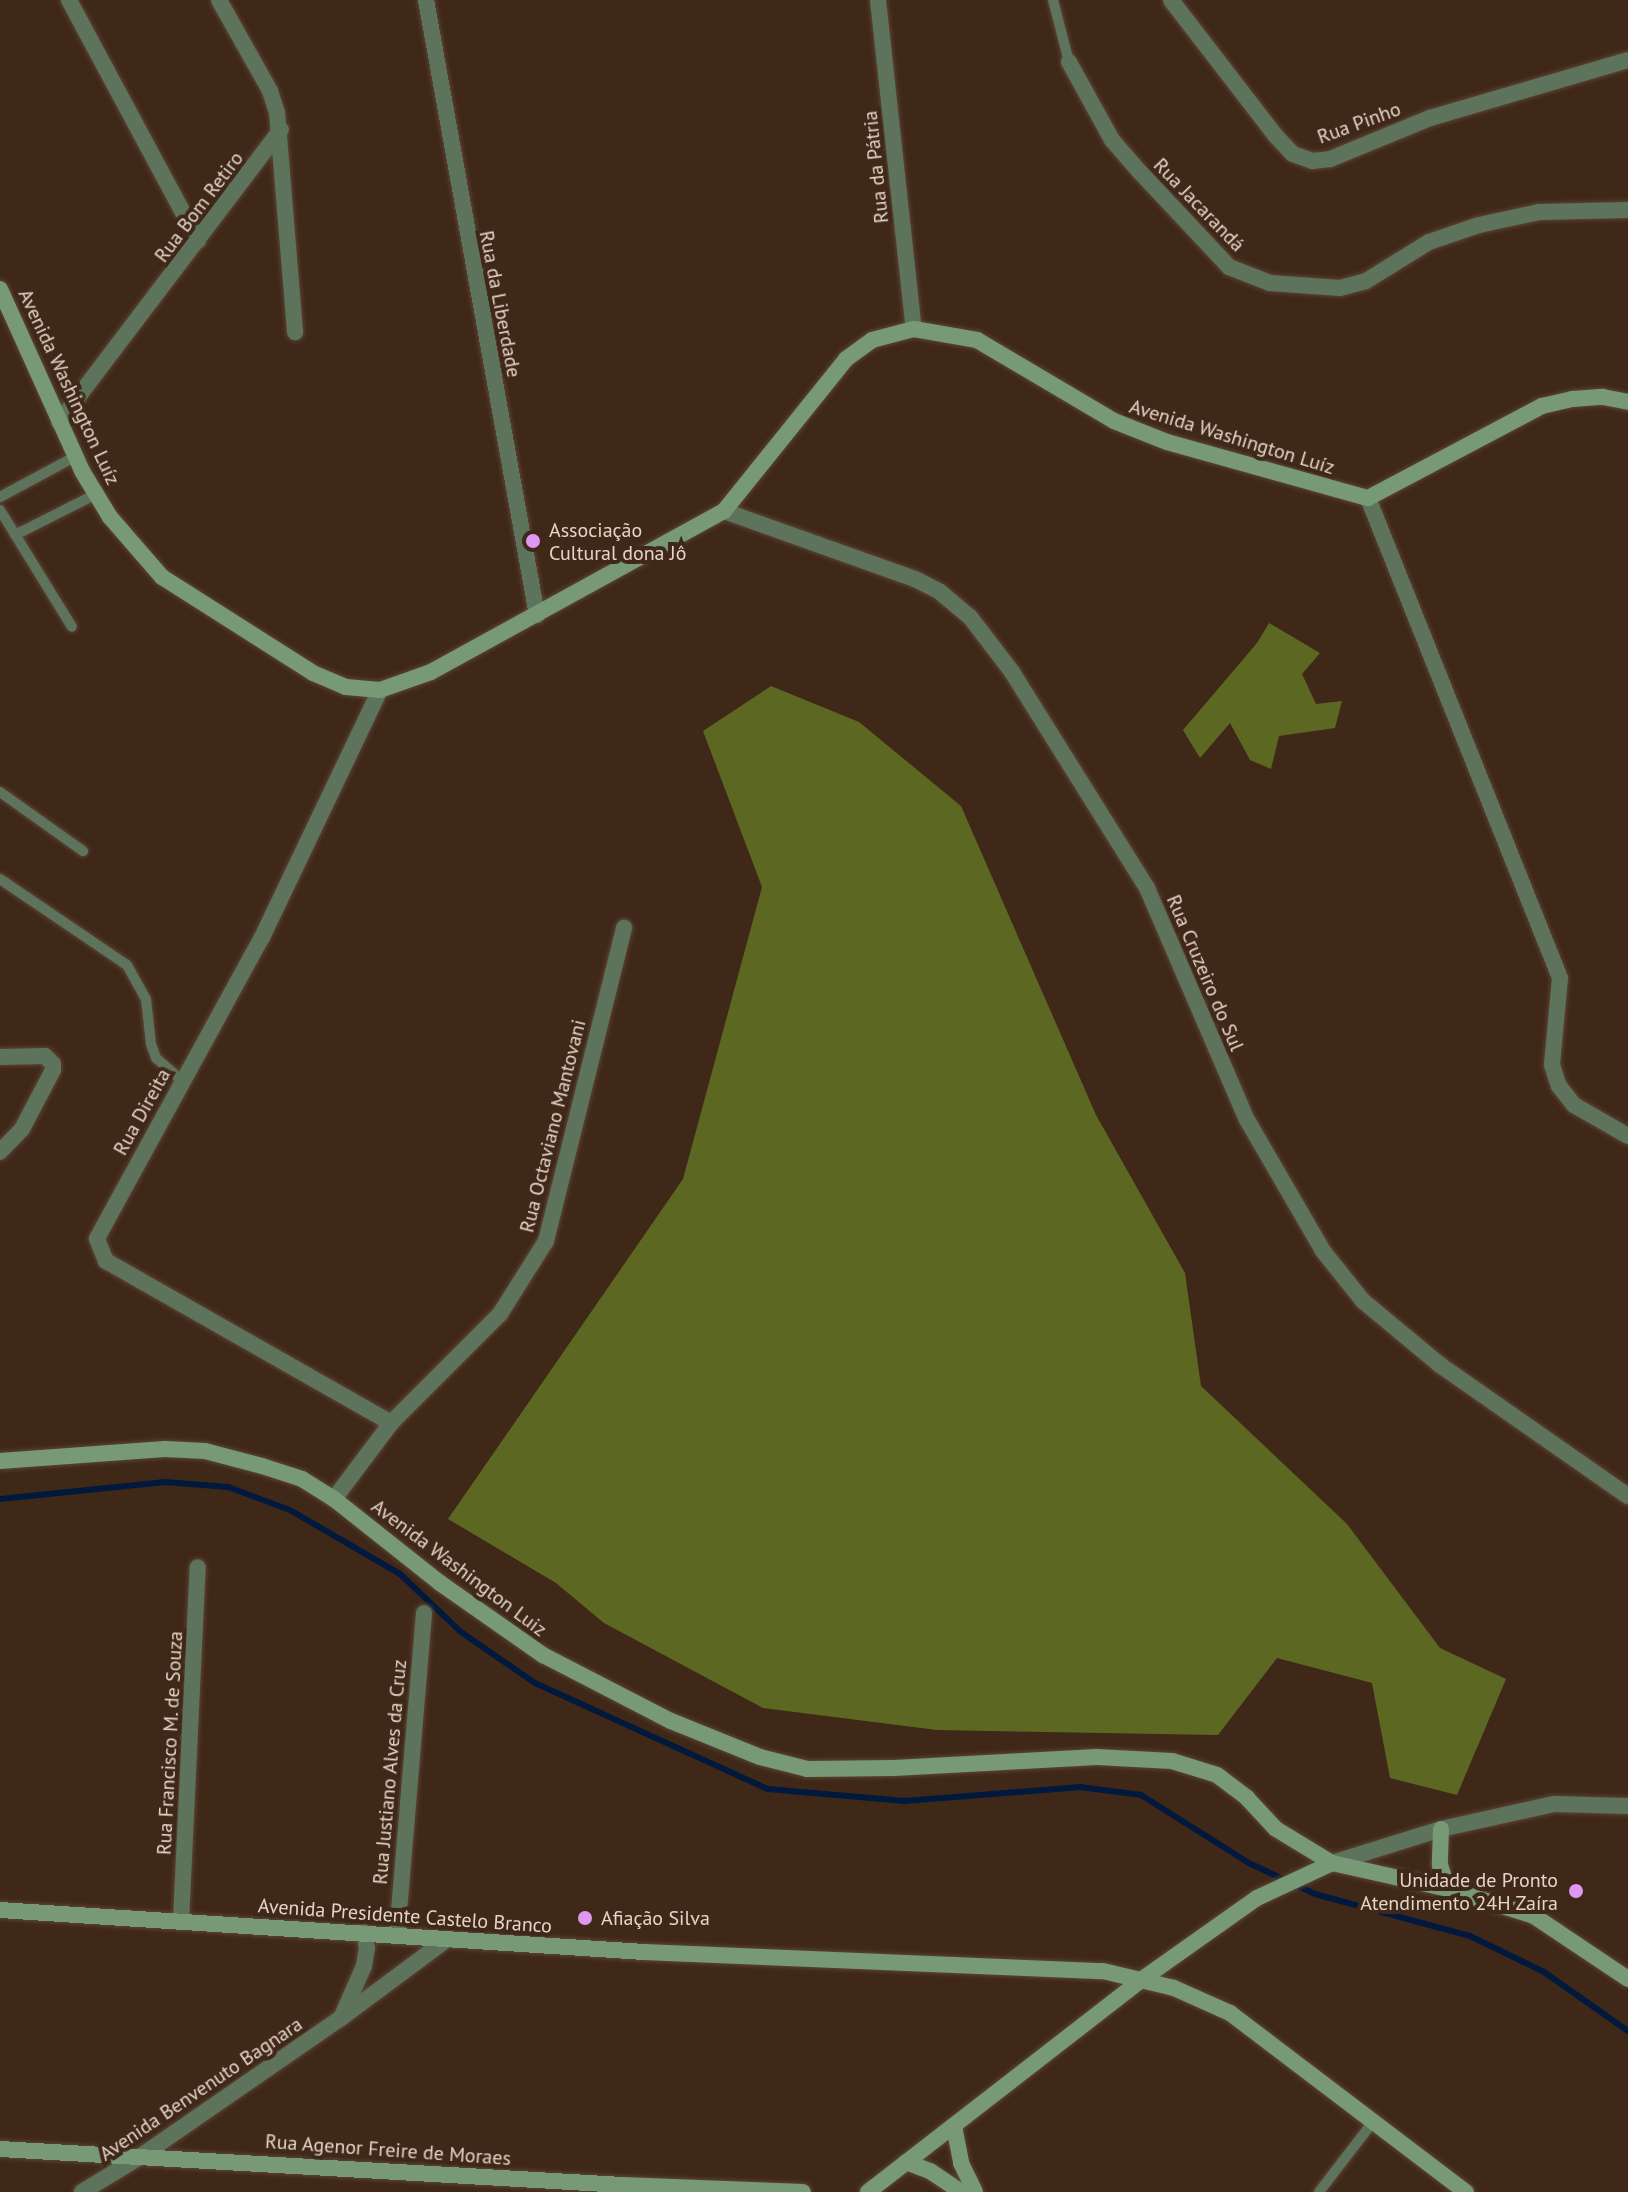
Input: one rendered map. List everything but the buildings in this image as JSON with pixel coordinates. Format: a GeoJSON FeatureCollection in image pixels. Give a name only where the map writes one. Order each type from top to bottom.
{"type":"FeatureCollection","features":[{"type":"Feature","properties":{"kind":"main road","name":"Avenida Washington Luíz"},"geometry":{"type":"LineString","coordinates":[[0,289],[59,422],[96,494],[110,517],[162,577],[313,673],[346,687],[380,690],[431,672],[724,511],[762,467],[819,387],[846,359],[872,340],[914,329],[977,340],[1114,421],[1167,442],[1368,498]]}},
{"type":"Feature","properties":{"kind":"main road"},"geometry":{"type":"LineString","coordinates":[[1368,498],[1542,406],[1587,398],[1628,402]]}},
{"type":"Feature","properties":{"kind":"main road","name":"Avenida Washington Luiz"},"geometry":{"type":"LineString","coordinates":[[0,1461],[165,1449],[205,1451],[302,1479],[334,1499],[440,1583],[543,1655],[671,1721],[760,1757],[807,1769],[894,1768],[1097,1757],[1172,1761],[1217,1775],[1247,1798],[1276,1829],[1332,1863],[1448,1889],[1534,1916],[1628,1979]]}},
{"type":"Feature","properties":{"kind":"main road"},"geometry":{"type":"LineString","coordinates":[[1441,1829],[1440,1865],[1448,1889]]}},
{"type":"Feature","properties":{"kind":"main road"},"geometry":{"type":"LineString","coordinates":[[868,2192],[1141,1980],[1257,1898],[1296,1877],[1332,1863]]}},
{"type":"Feature","properties":{"kind":"main road","name":"Avenida Presidente Castelo Branco"},"geometry":{"type":"LineString","coordinates":[[0,1910],[364,1932],[446,1940],[1103,1971],[1174,1988],[1230,2013],[1466,2192]]}},
{"type":"Feature","properties":{"kind":"main road"},"geometry":{"type":"LineString","coordinates":[[954,2126],[961,2163],[975,2192]]}},
{"type":"Feature","properties":{"kind":"main road","name":"Rua Agenor Freire de Moraes"},"geometry":{"type":"LineString","coordinates":[[0,2149],[622,2185],[803,2192]]}},
{"type":"Feature","properties":{"kind":"main road"},"geometry":{"type":"LineString","coordinates":[[906,2162],[930,2171],[961,2192]]}},
{"type":"Feature","properties":{"kind":"street"},"geometry":{"type":"LineString","coordinates":[[69,0],[198,241]]}},
{"type":"Feature","properties":{"kind":"street"},"geometry":{"type":"LineString","coordinates":[[219,0],[270,91],[281,130],[295,332]]}},
{"type":"Feature","properties":{"kind":"street","name":"Rua da Liberdade"},"geometry":{"type":"LineString","coordinates":[[426,0],[537,615]]}},
{"type":"Feature","properties":{"kind":"street","name":"Rua da Pátria"},"geometry":{"type":"LineString","coordinates":[[878,0],[914,329]]}},
{"type":"Feature","properties":{"kind":"street","name":"Rua Pinho"},"geometry":{"type":"LineString","coordinates":[[1171,0],[1275,135],[1293,154],[1312,161],[1330,159],[1430,118],[1628,60]]}},
{"type":"Feature","properties":{"kind":"street","name":"Rua Jacarandá"},"geometry":{"type":"LineString","coordinates":[[1069,62],[1112,140],[1229,267],[1258,280],[1308,288],[1340,288],[1366,281],[1429,242],[1479,225],[1539,212],[1628,210]]}},
{"type":"Feature","properties":{"kind":"street","name":"Rua Bom Retiro"},"geometry":{"type":"LineString","coordinates":[[59,422],[281,130]]}},
{"type":"Feature","properties":{"kind":"street"},"geometry":{"type":"LineString","coordinates":[[1368,498],[1560,978],[1552,1065],[1559,1086],[1574,1105],[1628,1136]]}},
{"type":"Feature","properties":{"kind":"street","name":"Rua Cruzeiro do Sul"},"geometry":{"type":"LineString","coordinates":[[724,511],[915,579],[940,592],[970,617],[1012,672],[1147,888],[1246,1118],[1323,1251],[1363,1301],[1440,1365],[1628,1496]]}},
{"type":"Feature","properties":{"kind":"street","name":"Rua Direita"},"geometry":{"type":"LineString","coordinates":[[380,690],[262,937],[97,1239],[106,1261],[391,1423]]}},
{"type":"Feature","properties":{"kind":"street","name":"Rua Octaviano Mantovani"},"geometry":{"type":"LineString","coordinates":[[334,1499],[391,1423],[500,1314],[546,1241],[624,928]]}},
{"type":"Feature","properties":{"kind":"street"},"geometry":{"type":"LineString","coordinates":[[0,1057],[45,1056],[53,1070],[22,1129],[0,1152]]}},
{"type":"Feature","properties":{"kind":"street","name":"Rua Francisco M. de Souza"},"geometry":{"type":"LineString","coordinates":[[181,1921],[198,1567]]}},
{"type":"Feature","properties":{"kind":"street","name":"Rua Justiano Alves da Cruz"},"geometry":{"type":"LineString","coordinates":[[397,1935],[424,1613]]}},
{"type":"Feature","properties":{"kind":"street"},"geometry":{"type":"LineString","coordinates":[[1332,1863],[1441,1829],[1554,1804],[1628,1806]]}},
{"type":"Feature","properties":{"kind":"street"},"geometry":{"type":"LineString","coordinates":[[341,2018],[364,1966],[367,1948],[364,1932]]}},
{"type":"Feature","properties":{"kind":"street","name":"Avenida Benvenuto Bagnara"},"geometry":{"type":"LineString","coordinates":[[82,2192],[138,2158],[341,2018],[446,1940]]}},
{"type":"Feature","properties":{"kind":"lane"},"geometry":{"type":"LineString","coordinates":[[1053,0],[1069,62]]}},
{"type":"Feature","properties":{"kind":"lane"},"geometry":{"type":"LineString","coordinates":[[0,497],[76,456]]}},
{"type":"Feature","properties":{"kind":"lane"},"geometry":{"type":"LineString","coordinates":[[15,535],[96,494]]}},
{"type":"Feature","properties":{"kind":"lane"},"geometry":{"type":"LineString","coordinates":[[0,510],[72,627]]}},
{"type":"Feature","properties":{"kind":"lane"},"geometry":{"type":"LineString","coordinates":[[0,792],[83,851]]}},
{"type":"Feature","properties":{"kind":"lane"},"geometry":{"type":"LineString","coordinates":[[0,879],[117,955],[135,974],[146,999],[151,1044],[156,1058],[182,1081]]}},
{"type":"Feature","properties":{"kind":"lane"},"geometry":{"type":"LineString","coordinates":[[1319,2192],[1373,2122]]}},
{"type":"Feature","properties":{"kind":"green space"},"geometry":{"type":"Polygon","coordinates":[[[1269,623],[1320,653],[1302,674],[1316,704],[1342,701],[1335,728],[1279,736],[1271,769],[1250,760],[1230,723],[1200,758],[1183,730],[1257,643],[1269,623]]]}},
{"type":"Feature","properties":{"kind":"green space"},"geometry":{"type":"Polygon","coordinates":[[[771,686],[859,722],[961,806],[1096,1115],[1185,1273],[1201,1386],[1347,1524],[1440,1648],[1506,1679],[1457,1795],[1390,1778],[1372,1683],[1277,1658],[1218,1735],[937,1730],[763,1708],[604,1623],[556,1583],[448,1519],[683,1179],[762,887],[703,731],[771,686]]]}},
{"type":"Feature","properties":{"kind":"waterway"},"geometry":{"type":"LineString","coordinates":[[0,1499],[165,1482],[228,1487],[290,1510],[400,1574],[461,1632],[535,1683],[768,1789],[904,1801],[1080,1787],[1141,1795],[1249,1863],[1315,1894],[1470,1936],[1544,1972],[1628,2031]]}},
{"type":"Feature","properties":{"kind":"place","name":"Associação Cultural dona Jô"},"geometry":{"type":"Point","coordinates":[533,541]}},
{"type":"Feature","properties":{"kind":"place","name":"Unidade de Pronto Atendimento 24H Zaíra"},"geometry":{"type":"Point","coordinates":[1576,1891]}},
{"type":"Feature","properties":{"kind":"place","name":"Afiação Silva"},"geometry":{"type":"Point","coordinates":[585,1918]}}]}
